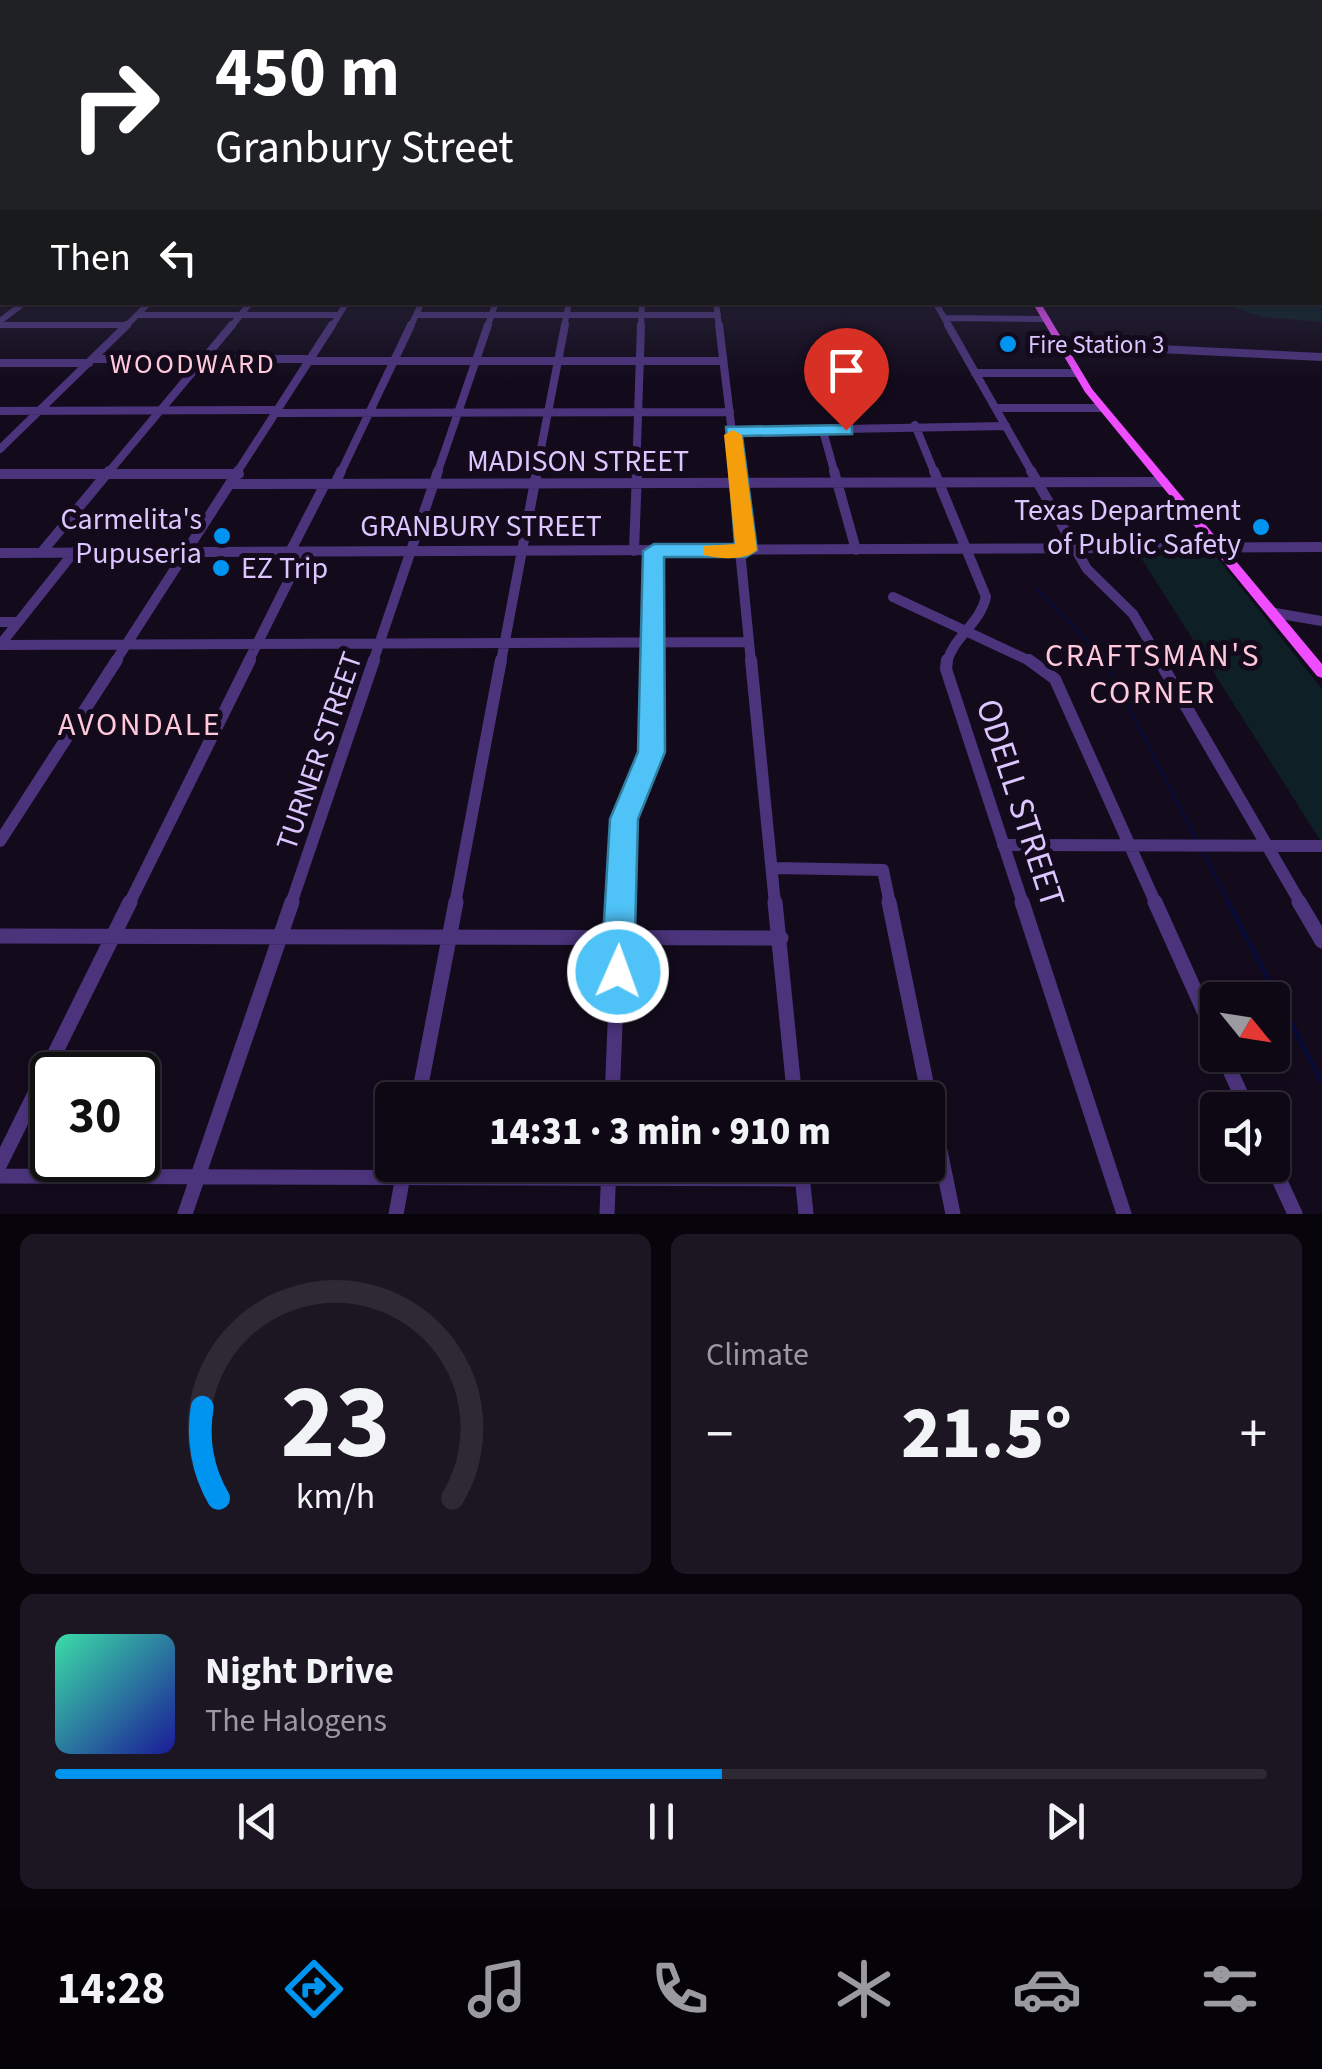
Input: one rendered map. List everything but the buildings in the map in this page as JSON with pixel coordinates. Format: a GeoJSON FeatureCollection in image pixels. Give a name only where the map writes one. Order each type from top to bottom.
{"type":"FeatureCollection","features":[{"type":"Feature","properties":{"kind":"main road"},"geometry":{"type":"LineString","coordinates":[[1038,305],[1076,373],[1102,408],[1322,673]]}},
{"type":"Feature","properties":{"kind":"street"},"geometry":{"type":"LineString","coordinates":[[0,323],[21,305]]}},
{"type":"Feature","properties":{"kind":"street"},"geometry":{"type":"LineString","coordinates":[[0,450],[147,305]]}},
{"type":"Feature","properties":{"kind":"street"},"geometry":{"type":"LineString","coordinates":[[41,553],[249,305]]}},
{"type":"Feature","properties":{"kind":"street"},"geometry":{"type":"LineString","coordinates":[[0,840],[345,305]]}},
{"type":"Feature","properties":{"kind":"street"},"geometry":{"type":"LineString","coordinates":[[0,1164],[258,645],[296,552],[370,413],[421,305]]}},
{"type":"Feature","properties":{"kind":"street"},"geometry":{"type":"LineString","coordinates":[[634,551],[642,305]]}},
{"type":"Feature","properties":{"kind":"street"},"geometry":{"type":"LineString","coordinates":[[716,305],[738,482],[749,642],[794,1082]]}},
{"type":"Feature","properties":{"kind":"street"},"geometry":{"type":"LineString","coordinates":[[937,305],[1075,549],[1089,572],[1133,614],[1322,941]]}},
{"type":"Feature","properties":{"kind":"street"},"geometry":{"type":"LineString","coordinates":[[416,316],[494,309],[568,309],[642,316],[718,315]]}},
{"type":"Feature","properties":{"kind":"street","name":"TURNER STREET"},"geometry":{"type":"LineString","coordinates":[[185,1214],[494,309]]}},
{"type":"Feature","properties":{"kind":"street"},"geometry":{"type":"LineString","coordinates":[[421,1082],[568,309]]}},
{"type":"Feature","properties":{"kind":"street"},"geometry":{"type":"LineString","coordinates":[[137,315],[339,315]]}},
{"type":"Feature","properties":{"kind":"street"},"geometry":{"type":"LineString","coordinates":[[944,318],[1045,319]]}},
{"type":"Feature","properties":{"kind":"street"},"geometry":{"type":"LineString","coordinates":[[0,323],[128,325]]}},
{"type":"Feature","properties":{"kind":"street"},"geometry":{"type":"LineString","coordinates":[[1058,344],[1322,357]]}},
{"type":"Feature","properties":{"kind":"street"},"geometry":{"type":"LineString","coordinates":[[2,365],[205,359],[724,360]]}},
{"type":"Feature","properties":{"kind":"street"},"geometry":{"type":"LineString","coordinates":[[975,374],[1076,373]]}},
{"type":"Feature","properties":{"kind":"street"},"geometry":{"type":"LineString","coordinates":[[996,408],[1102,408]]}},
{"type":"Feature","properties":{"kind":"street"},"geometry":{"type":"LineString","coordinates":[[0,412],[730,412]]}},
{"type":"Feature","properties":{"kind":"street","name":"ODELL STREET"},"geometry":{"type":"LineString","coordinates":[[914,425],[986,597],[982,613],[948,650],[946,669],[1124,1214]]}},
{"type":"Feature","properties":{"kind":"street"},"geometry":{"type":"LineString","coordinates":[[732,430],[1006,426]]}},
{"type":"Feature","properties":{"kind":"street"},"geometry":{"type":"LineString","coordinates":[[823,431],[856,550]]}},
{"type":"Feature","properties":{"kind":"street","name":"MADISON STREET"},"geometry":{"type":"LineString","coordinates":[[0,474],[107,474],[330,484],[1164,482]]}},
{"type":"Feature","properties":{"kind":"street","name":"GRANBURY STREET"},"geometry":{"type":"LineString","coordinates":[[0,553],[1322,547]]}},
{"type":"Feature","properties":{"kind":"street"},"geometry":{"type":"LineString","coordinates":[[613,1082],[624,819],[651,752],[654,551]]}},
{"type":"Feature","properties":{"kind":"street"},"geometry":{"type":"LineString","coordinates":[[0,645],[74,552]]}},
{"type":"Feature","properties":{"kind":"street"},"geometry":{"type":"LineString","coordinates":[[893,597],[1036,662],[1055,679],[1200,1002]]}},
{"type":"Feature","properties":{"kind":"street"},"geometry":{"type":"LineString","coordinates":[[1275,612],[1322,621]]}},
{"type":"Feature","properties":{"kind":"street"},"geometry":{"type":"LineString","coordinates":[[0,622],[18,622]]}},
{"type":"Feature","properties":{"kind":"street"},"geometry":{"type":"LineString","coordinates":[[0,645],[749,642]]}},
{"type":"Feature","properties":{"kind":"street"},"geometry":{"type":"LineString","coordinates":[[1003,845],[1320,846]]}},
{"type":"Feature","properties":{"kind":"street"},"geometry":{"type":"LineString","coordinates":[[774,868],[883,870],[953,1214]]}},
{"type":"Feature","properties":{"kind":"street"},"geometry":{"type":"LineString","coordinates":[[0,936],[780,938]]}},
{"type":"Feature","properties":{"kind":"street"},"geometry":{"type":"LineString","coordinates":[[0,1176],[196,1179],[375,1173]]}},
{"type":"Feature","properties":{"kind":"street"},"geometry":{"type":"LineString","coordinates":[[396,1214],[402,1182]]}},
{"type":"Feature","properties":{"kind":"street"},"geometry":{"type":"LineString","coordinates":[[607,1214],[609,1182]]}},
{"type":"Feature","properties":{"kind":"street"},"geometry":{"type":"LineString","coordinates":[[803,1182],[806,1214]]}},
{"type":"Feature","properties":{"kind":"street"},"geometry":{"type":"LineString","coordinates":[[1280,1182],[1295,1214]]}},
{"type":"Feature","properties":{"kind":"shaded area"},"geometry":{"type":"Polygon","coordinates":[[[1224,305],[1321,305],[1322,322],[1263,317],[1224,305]]]}},
{"type":"Feature","properties":{"kind":"shaded area"},"geometry":{"type":"Polygon","coordinates":[[[1138,553],[1215,555],[1322,689],[1322,843],[1138,553]]]}},
{"type":"Feature","properties":{"kind":"waterway"},"geometry":{"type":"LineString","coordinates":[[1037,589],[1104,659],[1196,839]]}},
{"type":"Feature","properties":{"kind":"waterway"},"geometry":{"type":"LineString","coordinates":[[1203,853],[1230,904]]}},
{"type":"Feature","properties":{"kind":"waterway"},"geometry":{"type":"LineString","coordinates":[[1228,902],[1322,1082]]}},
{"type":"Feature","properties":{"kind":"slow traffic"},"geometry":{"type":"LineString","coordinates":[[711,550],[746,550],[733,435]]}},
{"type":"Feature","properties":{"kind":"place","name":"Fire Station 3"},"geometry":{"type":"Point","coordinates":[1008,344]}},
{"type":"Feature","properties":{"kind":"place","name":"Texas Department of Public Safety"},"geometry":{"type":"Point","coordinates":[1261,527]}},
{"type":"Feature","properties":{"kind":"place","name":"Carmelita's Pupuseria"},"geometry":{"type":"Point","coordinates":[222,536]}},
{"type":"Feature","properties":{"kind":"place","name":"EZ Trip"},"geometry":{"type":"Point","coordinates":[221,568]}},
{"type":"Feature","properties":{"kind":"district","name":"WOODWARD"},"geometry":{"type":"Point","coordinates":[193,363]}},
{"type":"Feature","properties":{"kind":"district","name":"CRAFTSMAN'S CORNER"},"geometry":{"type":"Point","coordinates":[1153,674]}},
{"type":"Feature","properties":{"kind":"district","name":"AVONDALE"},"geometry":{"type":"Point","coordinates":[140,724]}},
{"type":"Feature","properties":{"kind":"route"},"geometry":{"type":"LineString","coordinates":[[618,972],[624,819],[651,752],[654,551],[746,550],[732,430],[846,430]]}}]}
